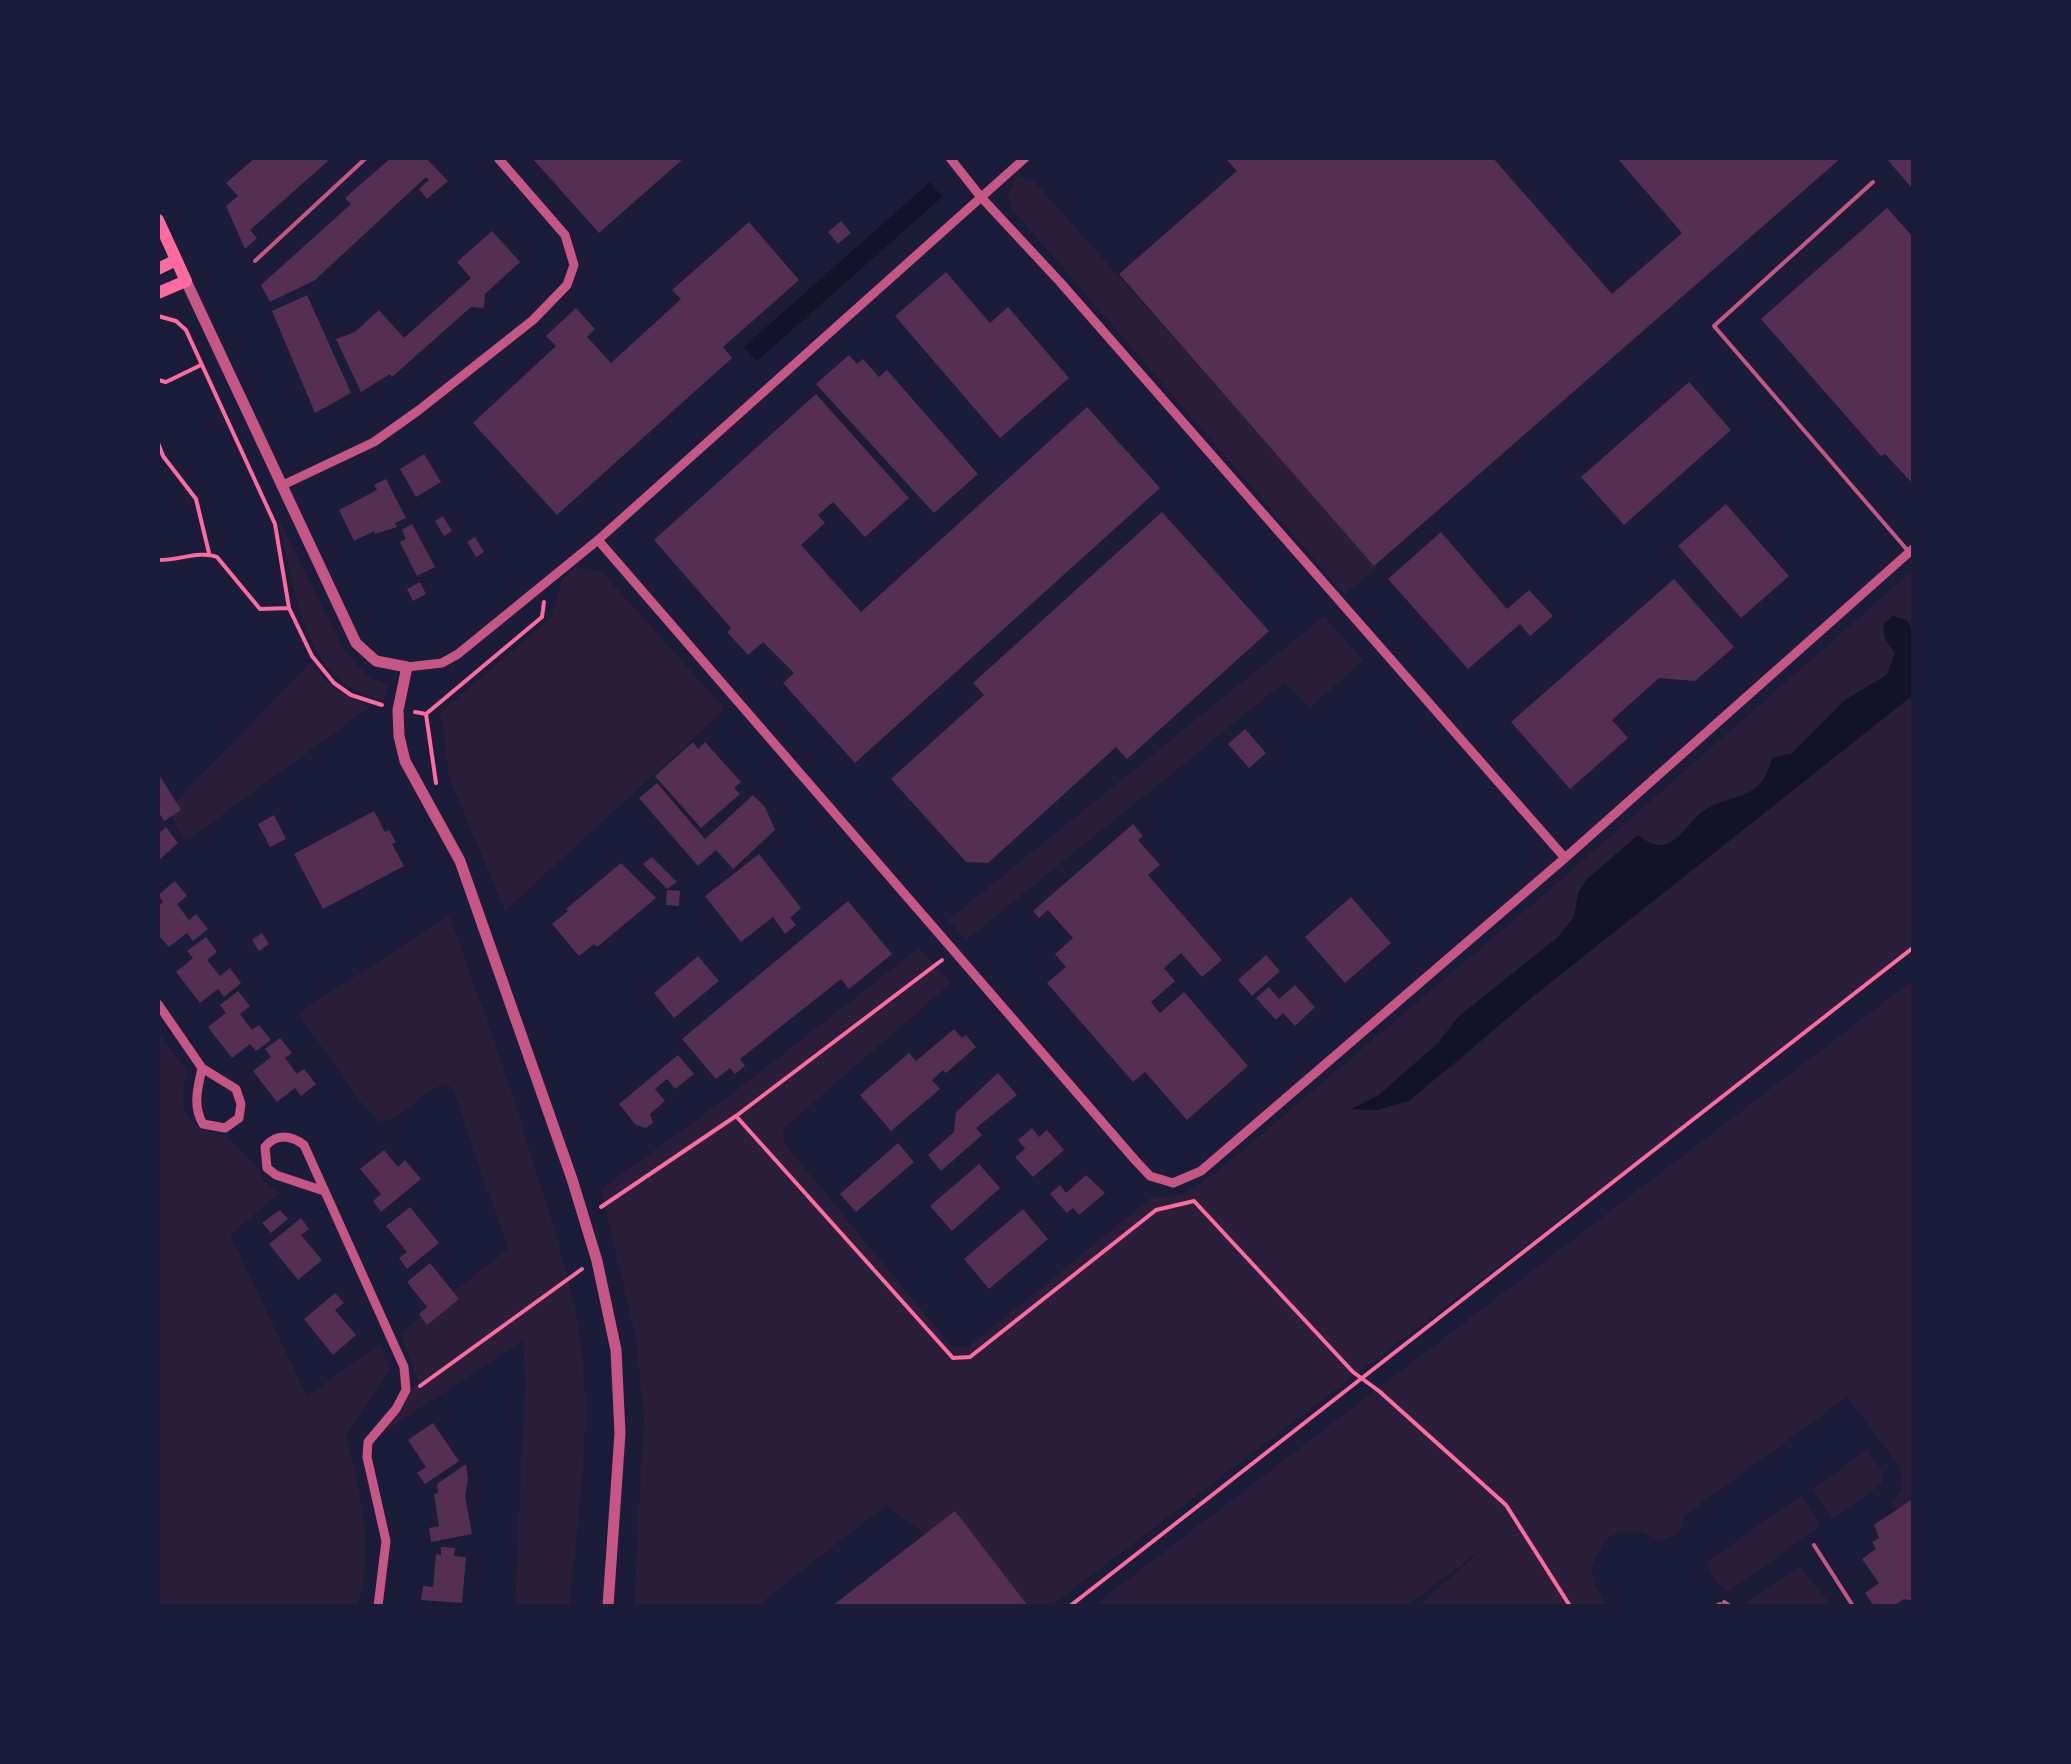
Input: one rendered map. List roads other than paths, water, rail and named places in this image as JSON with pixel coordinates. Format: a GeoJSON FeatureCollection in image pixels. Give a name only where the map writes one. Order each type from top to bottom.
{"type":"FeatureCollection","features":[{"type":"Feature","properties":{"kind":"main road"},"geometry":{"type":"LineString","coordinates":[[158,220],[186,281],[158,293]]}},
{"type":"Feature","properties":{"kind":"main road"},"geometry":{"type":"LineString","coordinates":[[158,269],[176,260]]}},
{"type":"Feature","properties":{"kind":"street"},"geometry":{"type":"LineString","coordinates":[[282,486],[374,442],[460,380],[567,285],[574,264],[565,235],[498,158]]}},
{"type":"Feature","properties":{"kind":"street"},"geometry":{"type":"LineString","coordinates":[[950,158],[1565,858]]}},
{"type":"Feature","properties":{"kind":"street"},"geometry":{"type":"LineString","coordinates":[[186,281],[356,644],[376,661],[407,667],[442,663],[598,540],[1024,158]]}},
{"type":"Feature","properties":{"kind":"street"},"geometry":{"type":"LineString","coordinates":[[598,540],[1142,1168],[1164,1182],[1181,1182],[1201,1171],[1565,858],[1911,550]]}},
{"type":"Feature","properties":{"kind":"street"},"geometry":{"type":"LineString","coordinates":[[407,667],[398,710],[405,761],[460,861],[572,1179],[616,1350],[620,1433],[608,1606]]}},
{"type":"Feature","properties":{"kind":"street"},"geometry":{"type":"LineString","coordinates":[[158,1004],[202,1068],[236,1089],[242,1104],[239,1118],[233,1124],[213,1128],[203,1124],[196,1101],[202,1068]]}},
{"type":"Feature","properties":{"kind":"street"},"geometry":{"type":"LineString","coordinates":[[324,1191],[276,1176],[266,1168],[265,1148],[269,1142],[294,1137],[304,1145],[404,1367],[406,1390],[396,1409],[368,1442],[367,1457],[386,1541],[378,1606]]}},
{"type":"Feature","properties":{"kind":"lane"},"geometry":{"type":"LineString","coordinates":[[254,261],[366,158]]}},
{"type":"Feature","properties":{"kind":"lane"},"geometry":{"type":"LineString","coordinates":[[1873,182],[1714,326],[1911,550]]}},
{"type":"Feature","properties":{"kind":"lane"},"geometry":{"type":"LineString","coordinates":[[1814,1545],[1853,1606]]}},
{"type":"Feature","properties":{"kind":"lane"},"geometry":{"type":"LineString","coordinates":[[1720,1604],[1730,1606]]}}]}
